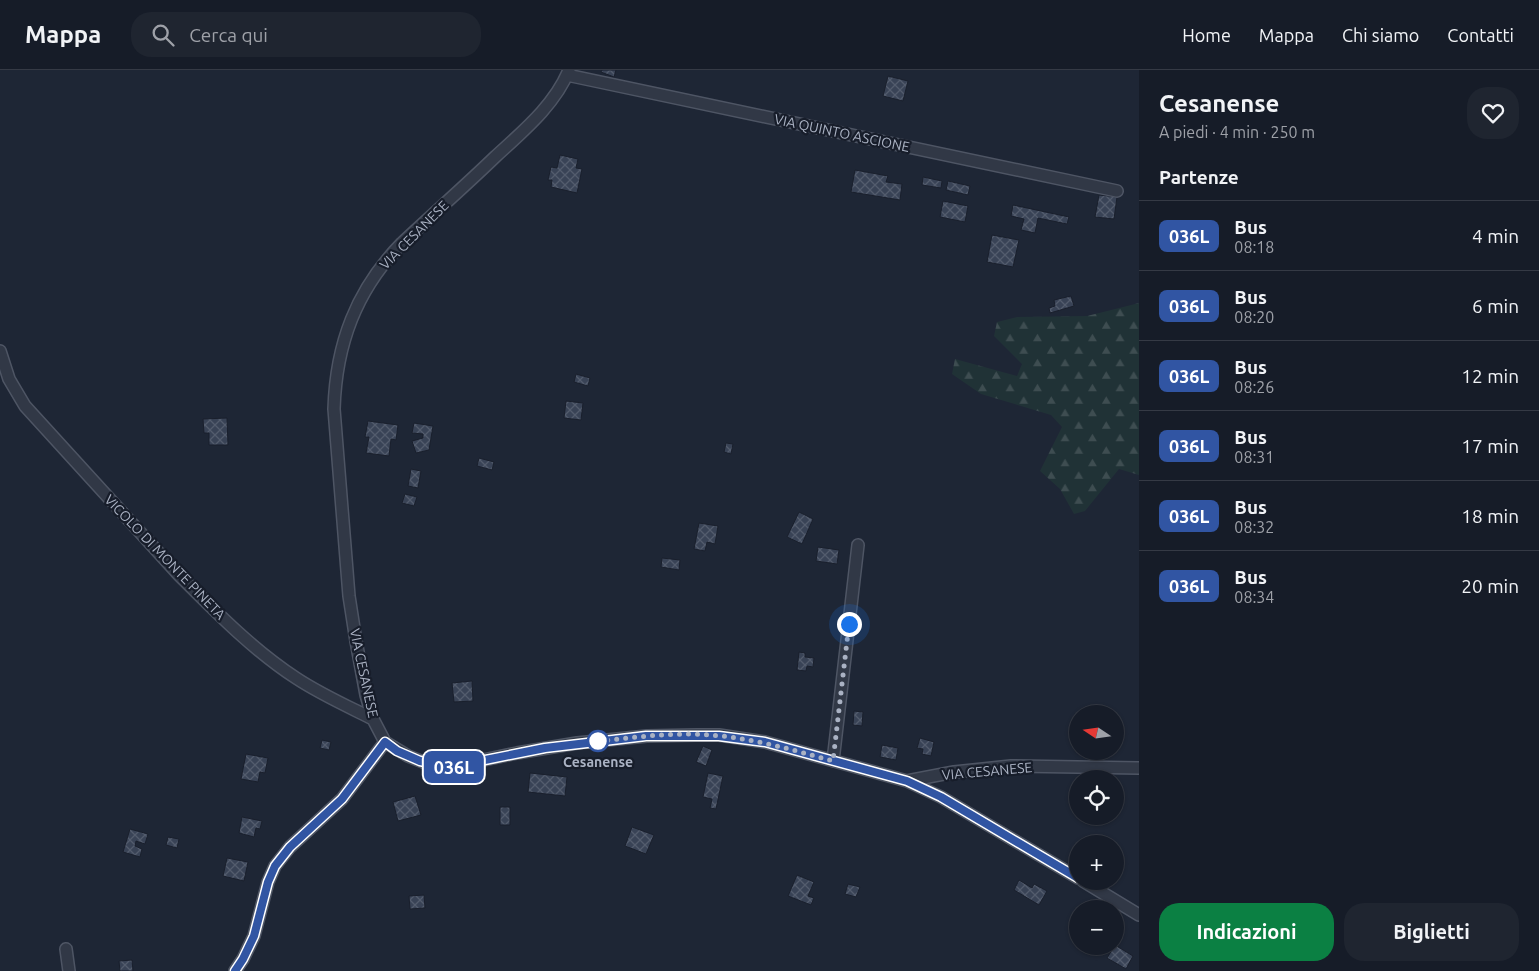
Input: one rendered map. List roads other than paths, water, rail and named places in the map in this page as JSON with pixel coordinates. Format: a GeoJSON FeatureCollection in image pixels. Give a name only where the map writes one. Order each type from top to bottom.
{"type":"FeatureCollection","features":[{"type":"Feature","properties":{"kind":"street","name":"VIA QUINTO ASCIONE"},"geometry":{"type":"LineString","coordinates":[[568,72],[1117,191]]}},
{"type":"Feature","properties":{"kind":"street","name":"VIA CESANESE"},"geometry":{"type":"LineString","coordinates":[[568,72],[549,101],[523,131],[402,243],[386,261],[359,301],[346,332],[334,391],[336,448],[349,596],[361,669],[373,719],[385,742],[397,751],[420,761],[450,767],[577,743],[646,736],[696,735],[765,742],[907,781],[943,773],[1011,766],[1139,768]]}},
{"type":"Feature","properties":{"kind":"street","name":"VICOLO DI MONTE PINETA"},"geometry":{"type":"LineString","coordinates":[[0,351],[9,379],[25,406],[204,600],[273,662],[295,678],[316,691],[373,719]]}},
{"type":"Feature","properties":{"kind":"street"},"geometry":{"type":"LineString","coordinates":[[833,761],[858,545]]}},
{"type":"Feature","properties":{"kind":"street"},"geometry":{"type":"LineString","coordinates":[[235,971],[254,936],[268,882],[275,866],[290,847],[342,799],[385,742]]}},
{"type":"Feature","properties":{"kind":"street"},"geometry":{"type":"LineString","coordinates":[[907,781],[941,797],[1069,873]]}},
{"type":"Feature","properties":{"kind":"street"},"geometry":{"type":"LineString","coordinates":[[1098,890],[1139,915]]}},
{"type":"Feature","properties":{"kind":"street"},"geometry":{"type":"LineString","coordinates":[[66,949],[69,971]]}},
{"type":"Feature","properties":{"kind":"place","name":"Cesanense"},"geometry":{"type":"Point","coordinates":[598,741]}}]}
